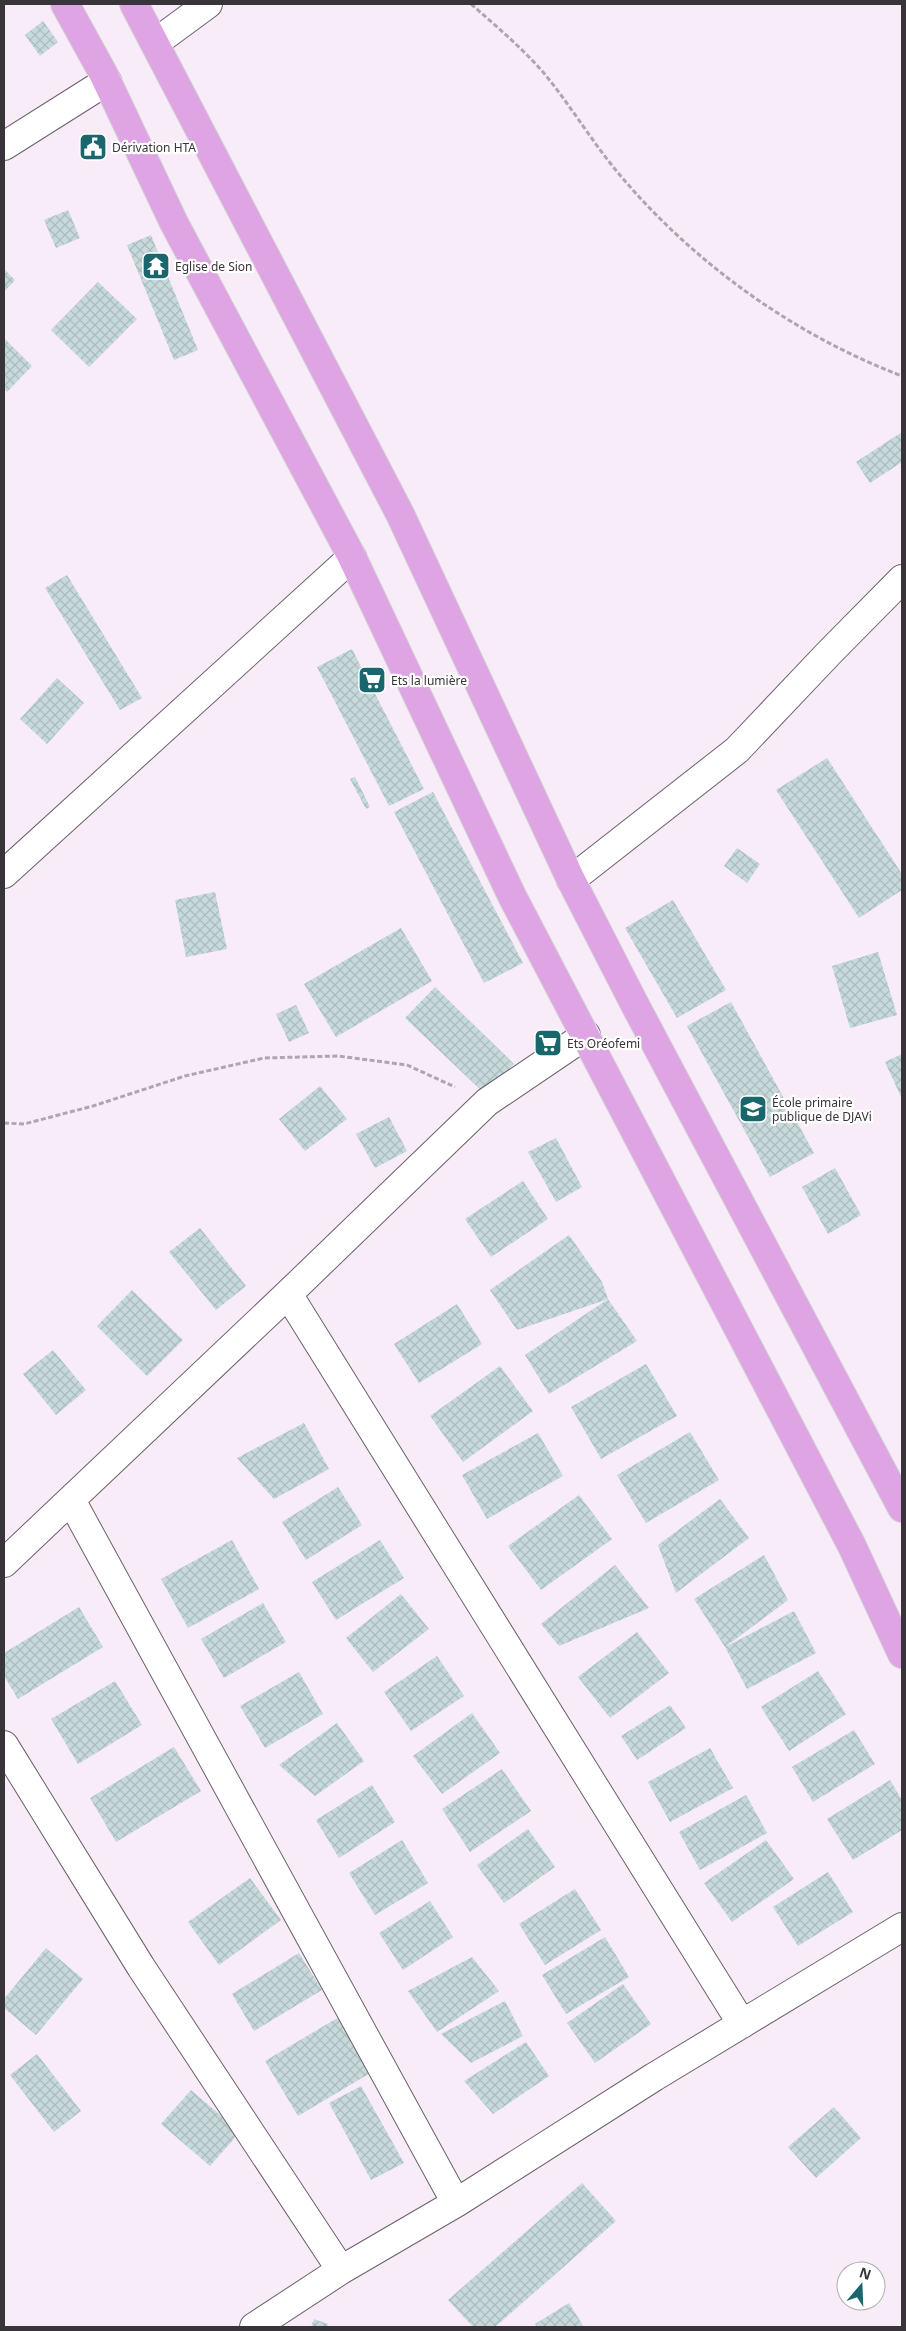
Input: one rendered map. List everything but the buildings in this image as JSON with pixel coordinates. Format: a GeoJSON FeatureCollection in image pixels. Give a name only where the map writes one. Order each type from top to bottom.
{"type":"FeatureCollection","features":[{"type":"Feature","properties":{"kind":"main road"},"geometry":{"type":"LineString","coordinates":[[65,4],[107,81],[174,223],[352,557],[512,896],[847,1537],[902,1654]]}},
{"type":"Feature","properties":{"kind":"main road"},"geometry":{"type":"LineString","coordinates":[[134,4],[400,514],[571,880],[634,1003],[902,1508]]}},
{"type":"Feature","properties":{"kind":"street"},"geometry":{"type":"LineString","coordinates":[[155,43],[208,4]]}},
{"type":"Feature","properties":{"kind":"street"},"geometry":{"type":"LineString","coordinates":[[4,146],[107,81]]}},
{"type":"Feature","properties":{"kind":"street"},"geometry":{"type":"LineString","coordinates":[[4,874],[352,557]]}},
{"type":"Feature","properties":{"kind":"street"},"geometry":{"type":"LineString","coordinates":[[571,880],[737,750],[902,579]]}},
{"type":"Feature","properties":{"kind":"street"},"geometry":{"type":"LineString","coordinates":[[4,1562],[288,1294],[487,1102],[586,1035]]}},
{"type":"Feature","properties":{"kind":"street"},"geometry":{"type":"LineString","coordinates":[[288,1294],[742,2024]]}},
{"type":"Feature","properties":{"kind":"street"},"geometry":{"type":"LineString","coordinates":[[71,1500],[456,2203]]}},
{"type":"Feature","properties":{"kind":"street"},"geometry":{"type":"LineString","coordinates":[[4,1745],[141,1967],[341,2270]]}},
{"type":"Feature","properties":{"kind":"street"},"geometry":{"type":"LineString","coordinates":[[254,2327],[341,2270],[456,2203],[742,2024],[902,1927]]}},
{"type":"Feature","properties":{"kind":"path"},"geometry":{"type":"LineString","coordinates":[[472,4],[543,73],[626,182],[690,247],[774,312],[868,362],[902,376]]}},
{"type":"Feature","properties":{"kind":"path"},"geometry":{"type":"LineString","coordinates":[[4,1123],[24,1124],[93,1106],[185,1076],[264,1058],[338,1056],[407,1065],[487,1102]]}},
{"type":"Feature","properties":{"kind":"place","name":"Dérivation HTA"},"geometry":{"type":"Point","coordinates":[93,147]}},
{"type":"Feature","properties":{"kind":"place","name":"Eglise de Sion"},"geometry":{"type":"Point","coordinates":[156,266]}},
{"type":"Feature","properties":{"kind":"place","name":"Ets la lumière"},"geometry":{"type":"Point","coordinates":[372,680]}},
{"type":"Feature","properties":{"kind":"place","name":"Ets Oréofemi"},"geometry":{"type":"Point","coordinates":[548,1043]}},
{"type":"Feature","properties":{"kind":"place","name":"École primaire publique de DJAVi"},"geometry":{"type":"Point","coordinates":[753,1109]}}]}
